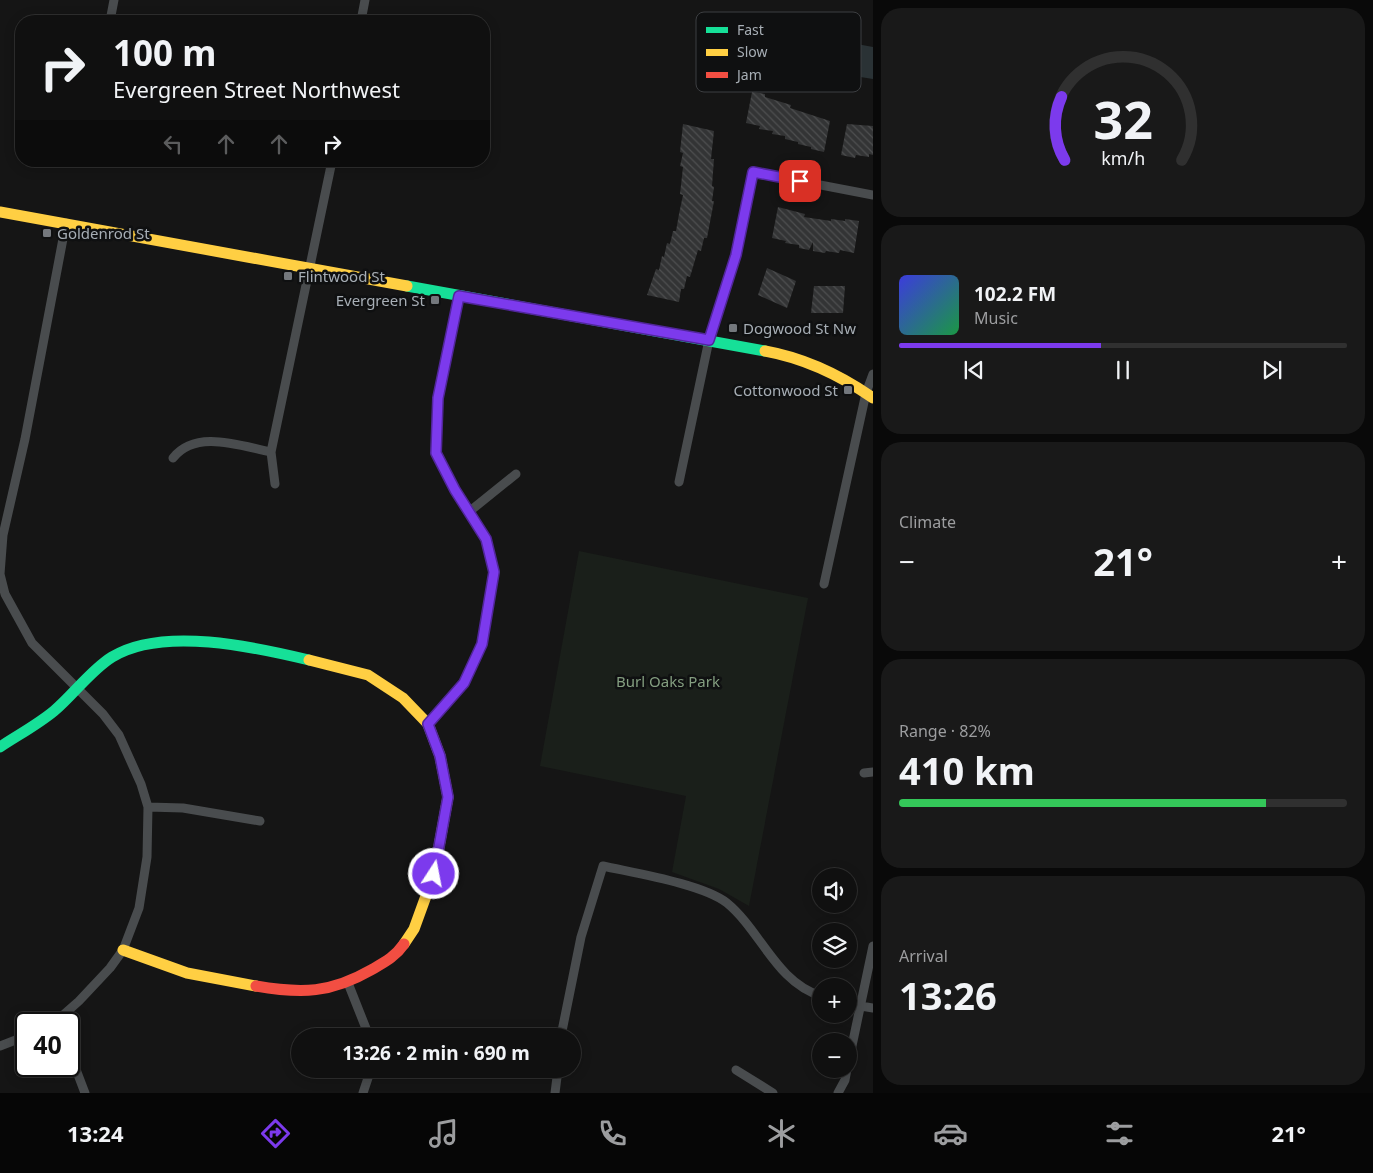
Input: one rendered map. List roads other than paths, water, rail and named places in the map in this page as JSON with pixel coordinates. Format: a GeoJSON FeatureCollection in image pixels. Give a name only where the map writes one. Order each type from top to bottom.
{"type":"FeatureCollection","features":[{"type":"Feature","properties":{"kind":"street"},"geometry":{"type":"LineString","coordinates":[[111,15],[114,0]]}},
{"type":"Feature","properties":{"kind":"street"},"geometry":{"type":"LineString","coordinates":[[362,15],[365,0]]}},
{"type":"Feature","properties":{"kind":"street"},"geometry":{"type":"LineString","coordinates":[[275,484],[271,452],[331,167]]}},
{"type":"Feature","properties":{"kind":"street"},"geometry":{"type":"LineString","coordinates":[[679,482],[709,340],[736,255],[753,172],[873,195]]}},
{"type":"Feature","properties":{"kind":"street"},"geometry":{"type":"LineString","coordinates":[[0,212],[780,354],[810,362],[841,377],[869,396]]}},
{"type":"Feature","properties":{"kind":"street"},"geometry":{"type":"LineString","coordinates":[[66,223],[25,439],[4,535],[0,574],[2,594],[32,642],[103,714],[119,735],[141,784],[148,807],[148,856],[144,885],[123,950],[110,968],[66,1012]]}},
{"type":"Feature","properties":{"kind":"street"},"geometry":{"type":"LineString","coordinates":[[428,724],[464,683],[482,644],[494,572],[486,539],[436,453],[438,398],[459,296]]}},
{"type":"Feature","properties":{"kind":"street"},"geometry":{"type":"LineString","coordinates":[[824,584],[873,374]]}},
{"type":"Feature","properties":{"kind":"street"},"geometry":{"type":"LineString","coordinates":[[173,458],[188,444],[202,441],[271,452]]}},
{"type":"Feature","properties":{"kind":"street"},"geometry":{"type":"LineString","coordinates":[[470,511],[516,474]]}},
{"type":"Feature","properties":{"kind":"street"},"geometry":{"type":"LineString","coordinates":[[0,747],[53,712],[112,657],[141,645],[170,640],[208,642],[284,654],[368,675],[403,698],[428,724],[440,756],[448,797],[434,874],[414,929],[395,956],[348,983],[312,991],[270,988],[187,973],[123,950]]}},
{"type":"Feature","properties":{"kind":"street"},"geometry":{"type":"LineString","coordinates":[[148,807],[183,808],[260,821]]}},
{"type":"Feature","properties":{"kind":"street"},"geometry":{"type":"LineString","coordinates":[[564,1028],[581,937],[603,866],[678,883],[726,902],[749,924],[769,955],[788,975],[812,993]]}},
{"type":"Feature","properties":{"kind":"street"},"geometry":{"type":"LineString","coordinates":[[854,1033],[873,946]]}},
{"type":"Feature","properties":{"kind":"street"},"geometry":{"type":"LineString","coordinates":[[348,983],[366,1028]]}},
{"type":"Feature","properties":{"kind":"street"},"geometry":{"type":"LineString","coordinates":[[859,1006],[873,1008]]}},
{"type":"Feature","properties":{"kind":"street"},"geometry":{"type":"LineString","coordinates":[[0,1046],[15,1040]]}},
{"type":"Feature","properties":{"kind":"street"},"geometry":{"type":"LineString","coordinates":[[736,1070],[773,1093]]}},
{"type":"Feature","properties":{"kind":"street"},"geometry":{"type":"LineString","coordinates":[[79,1077],[85,1093]]}},
{"type":"Feature","properties":{"kind":"street"},"geometry":{"type":"LineString","coordinates":[[364,1093],[368,1078]]}},
{"type":"Feature","properties":{"kind":"street"},"geometry":{"type":"LineString","coordinates":[[555,1093],[557,1078]]}},
{"type":"Feature","properties":{"kind":"street"},"geometry":{"type":"LineString","coordinates":[[838,1093],[845,1078]]}},
{"type":"Feature","properties":{"kind":"place","name":"Goldenrod St"},"geometry":{"type":"Point","coordinates":[47,233]}},
{"type":"Feature","properties":{"kind":"place","name":"Flintwood St"},"geometry":{"type":"Point","coordinates":[288,276]}},
{"type":"Feature","properties":{"kind":"place","name":"Evergreen St"},"geometry":{"type":"Point","coordinates":[435,300]}},
{"type":"Feature","properties":{"kind":"place","name":"Dogwood St Nw"},"geometry":{"type":"Point","coordinates":[733,328]}},
{"type":"Feature","properties":{"kind":"place","name":"Cottonwood St"},"geometry":{"type":"Point","coordinates":[848,390]}},
{"type":"Feature","properties":{"kind":"park label","name":"Burl Oaks Park"},"geometry":{"type":"Point","coordinates":[668,681]}}]}
